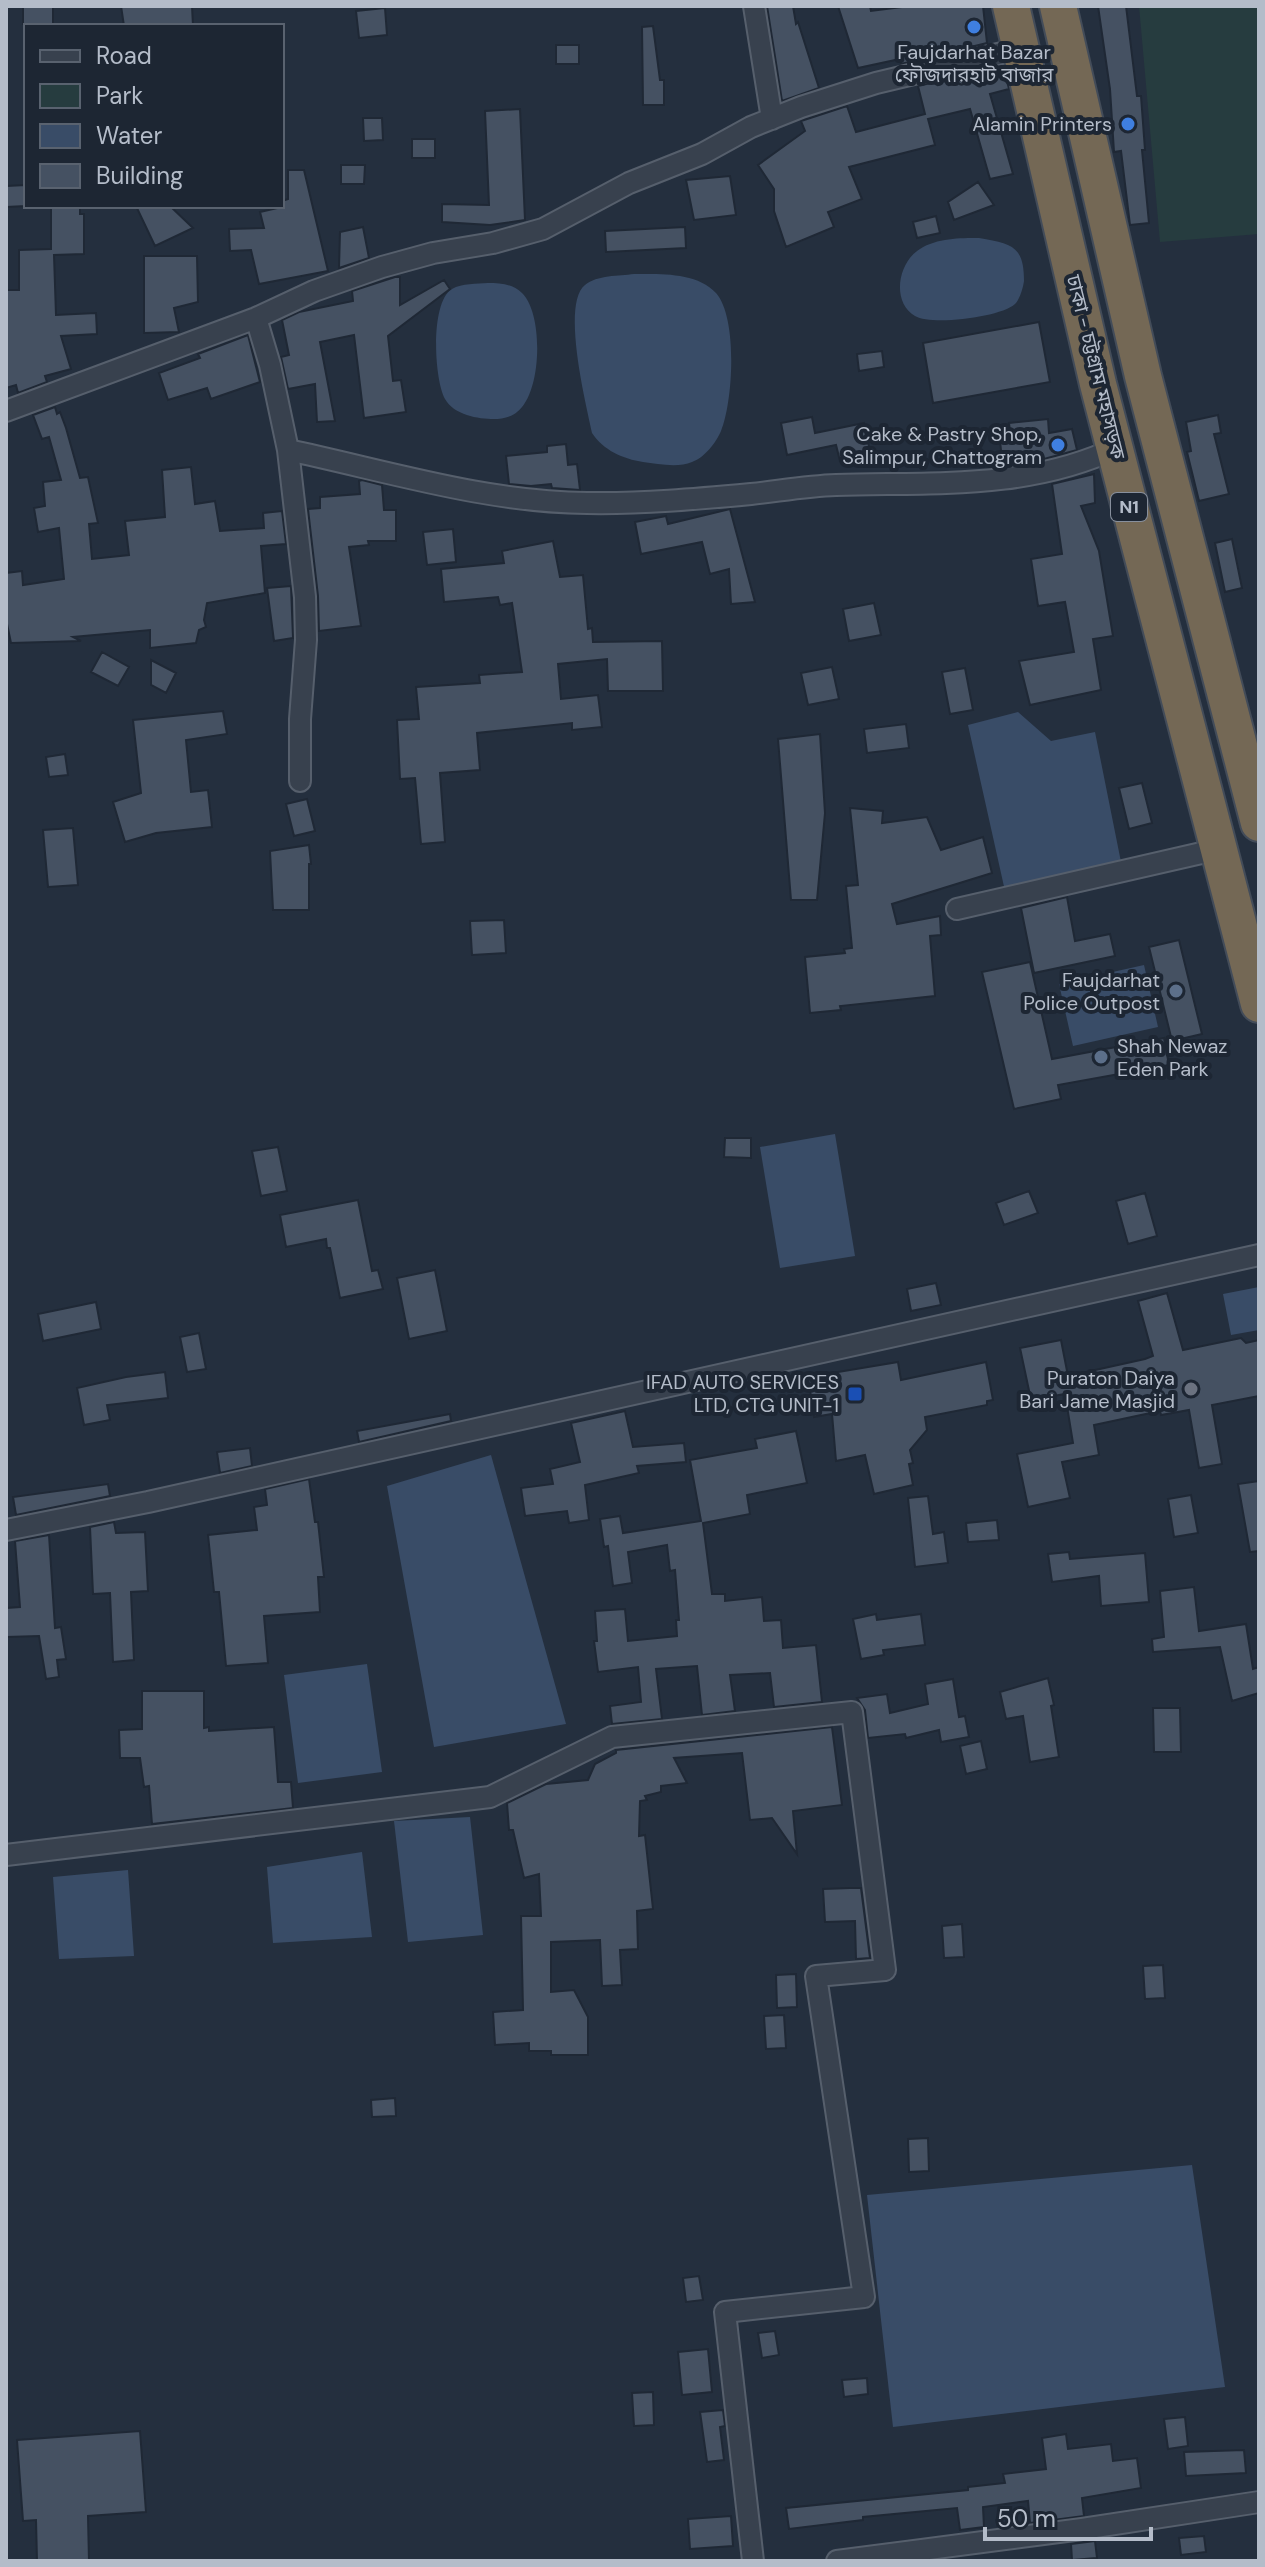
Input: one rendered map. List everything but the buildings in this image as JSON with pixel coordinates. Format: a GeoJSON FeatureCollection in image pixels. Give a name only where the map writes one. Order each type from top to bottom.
{"type":"FeatureCollection","features":[{"type":"Feature","properties":{"kind":"highway","name":"ঢাকা - চট্টগ্রাম মহাসড়ক"},"geometry":{"type":"LineString","coordinates":[[1011,6],[1098,384],[1259,1004]]}},
{"type":"Feature","properties":{"kind":"highway","name":"N1"},"geometry":{"type":"LineString","coordinates":[[1058,6],[1143,376],[1259,823]]}},
{"type":"Feature","properties":{"kind":"street"},"geometry":{"type":"LineString","coordinates":[[754,6],[772,119]]}},
{"type":"Feature","properties":{"kind":"street"},"geometry":{"type":"LineString","coordinates":[[6,411],[256,318],[314,291],[382,267],[543,229],[629,183],[702,154],[772,119],[876,83],[1019,49]]}},
{"type":"Feature","properties":{"kind":"street"},"geometry":{"type":"LineString","coordinates":[[256,318],[270,365],[288,450],[305,597],[300,781]]}},
{"type":"Feature","properties":{"kind":"street"},"geometry":{"type":"LineString","coordinates":[[288,450],[461,489],[528,499],[587,503],[749,494],[833,485],[989,480],[1055,471],[1087,462],[1116,448]]}},
{"type":"Feature","properties":{"kind":"street"},"geometry":{"type":"LineString","coordinates":[[957,909],[1219,849]]}},
{"type":"Feature","properties":{"kind":"street"},"geometry":{"type":"LineString","coordinates":[[6,1530],[148,1502],[1259,1255]]}},
{"type":"Feature","properties":{"kind":"street"},"geometry":{"type":"LineString","coordinates":[[6,1855],[490,1797],[612,1737],[852,1712],[885,1970],[816,1976],[864,2297],[725,2312],[753,2561]]}},
{"type":"Feature","properties":{"kind":"street"},"geometry":{"type":"LineString","coordinates":[[837,2561],[1259,2502]]}},
{"type":"Feature","properties":{"kind":"green space"},"geometry":{"type":"Polygon","coordinates":[[[1139,6],[1259,6],[1259,234],[1160,242],[1139,6]]]}},
{"type":"Feature","properties":{"kind":"water"},"geometry":{"type":"Polygon","coordinates":[[[979,238],[1000,242],[1018,253],[1024,281],[1015,304],[996,313],[950,320],[924,319],[907,310],[900,292],[900,282],[912,255],[927,245],[941,241],[979,238]]]}},
{"type":"Feature","properties":{"kind":"water"},"geometry":{"type":"Polygon","coordinates":[[[634,274],[678,276],[699,281],[716,293],[728,321],[731,360],[725,418],[719,436],[709,450],[686,464],[628,459],[608,449],[592,433],[577,355],[575,312],[578,296],[585,285],[596,279],[634,274]]]}},
{"type":"Feature","properties":{"kind":"water"},"geometry":{"type":"Polygon","coordinates":[[[488,283],[510,286],[522,293],[529,303],[537,335],[535,372],[525,403],[515,414],[497,419],[467,415],[454,409],[445,399],[438,375],[437,324],[445,297],[460,286],[488,283]]]}},
{"type":"Feature","properties":{"kind":"water"},"geometry":{"type":"Polygon","coordinates":[[[1018,712],[1051,741],[1095,732],[1122,867],[1005,891],[968,725],[1018,712]]]}},
{"type":"Feature","properties":{"kind":"water"},"geometry":{"type":"Polygon","coordinates":[[[1144,965],[1158,1027],[1073,1046],[1059,984],[1144,965]]]}},
{"type":"Feature","properties":{"kind":"water"},"geometry":{"type":"Polygon","coordinates":[[[835,1134],[855,1256],[780,1268],[760,1147],[835,1134]]]}},
{"type":"Feature","properties":{"kind":"water"},"geometry":{"type":"Polygon","coordinates":[[[1259,1287],[1259,1330],[1231,1335],[1223,1294],[1259,1287]]]}},
{"type":"Feature","properties":{"kind":"water"},"geometry":{"type":"Polygon","coordinates":[[[491,1455],[566,1724],[434,1747],[387,1486],[491,1455]]]}},
{"type":"Feature","properties":{"kind":"water"},"geometry":{"type":"Polygon","coordinates":[[[367,1664],[382,1772],[298,1783],[284,1675],[367,1664]]]}},
{"type":"Feature","properties":{"kind":"water"},"geometry":{"type":"Polygon","coordinates":[[[470,1817],[483,1935],[408,1942],[394,1821],[470,1817]]]}},
{"type":"Feature","properties":{"kind":"water"},"geometry":{"type":"Polygon","coordinates":[[[362,1852],[372,1937],[273,1943],[267,1867],[362,1852]]]}},
{"type":"Feature","properties":{"kind":"water"},"geometry":{"type":"Polygon","coordinates":[[[128,1870],[134,1956],[59,1959],[53,1877],[128,1870]]]}},
{"type":"Feature","properties":{"kind":"water"},"geometry":{"type":"Polygon","coordinates":[[[1192,2165],[1225,2387],[893,2427],[867,2195],[1192,2165]]]}},
{"type":"Feature","properties":{"kind":"place","name":"Faujdarhat Bazar ফৌজদারহাট বাজার"},"geometry":{"type":"Point","coordinates":[974,27]}},
{"type":"Feature","properties":{"kind":"place","name":"Alamin Printers"},"geometry":{"type":"Point","coordinates":[1128,124]}},
{"type":"Feature","properties":{"kind":"place","name":"Cake & Pastry Shop, Salimpur, Chattogram"},"geometry":{"type":"Point","coordinates":[1058,445]}},
{"type":"Feature","properties":{"kind":"place","name":"Faujdarhat Police Outpost"},"geometry":{"type":"Point","coordinates":[1176,991]}},
{"type":"Feature","properties":{"kind":"place","name":"Shah Newaz Eden Park"},"geometry":{"type":"Point","coordinates":[1101,1057]}},
{"type":"Feature","properties":{"kind":"place","name":"Puraton Daiya Bari Jame Masjid"},"geometry":{"type":"Point","coordinates":[1191,1389]}},
{"type":"Feature","properties":{"kind":"place","name":"IFAD AUTO SERVICES LTD, CTG UNIT-1"},"geometry":{"type":"Point","coordinates":[855,1394]}}]}
